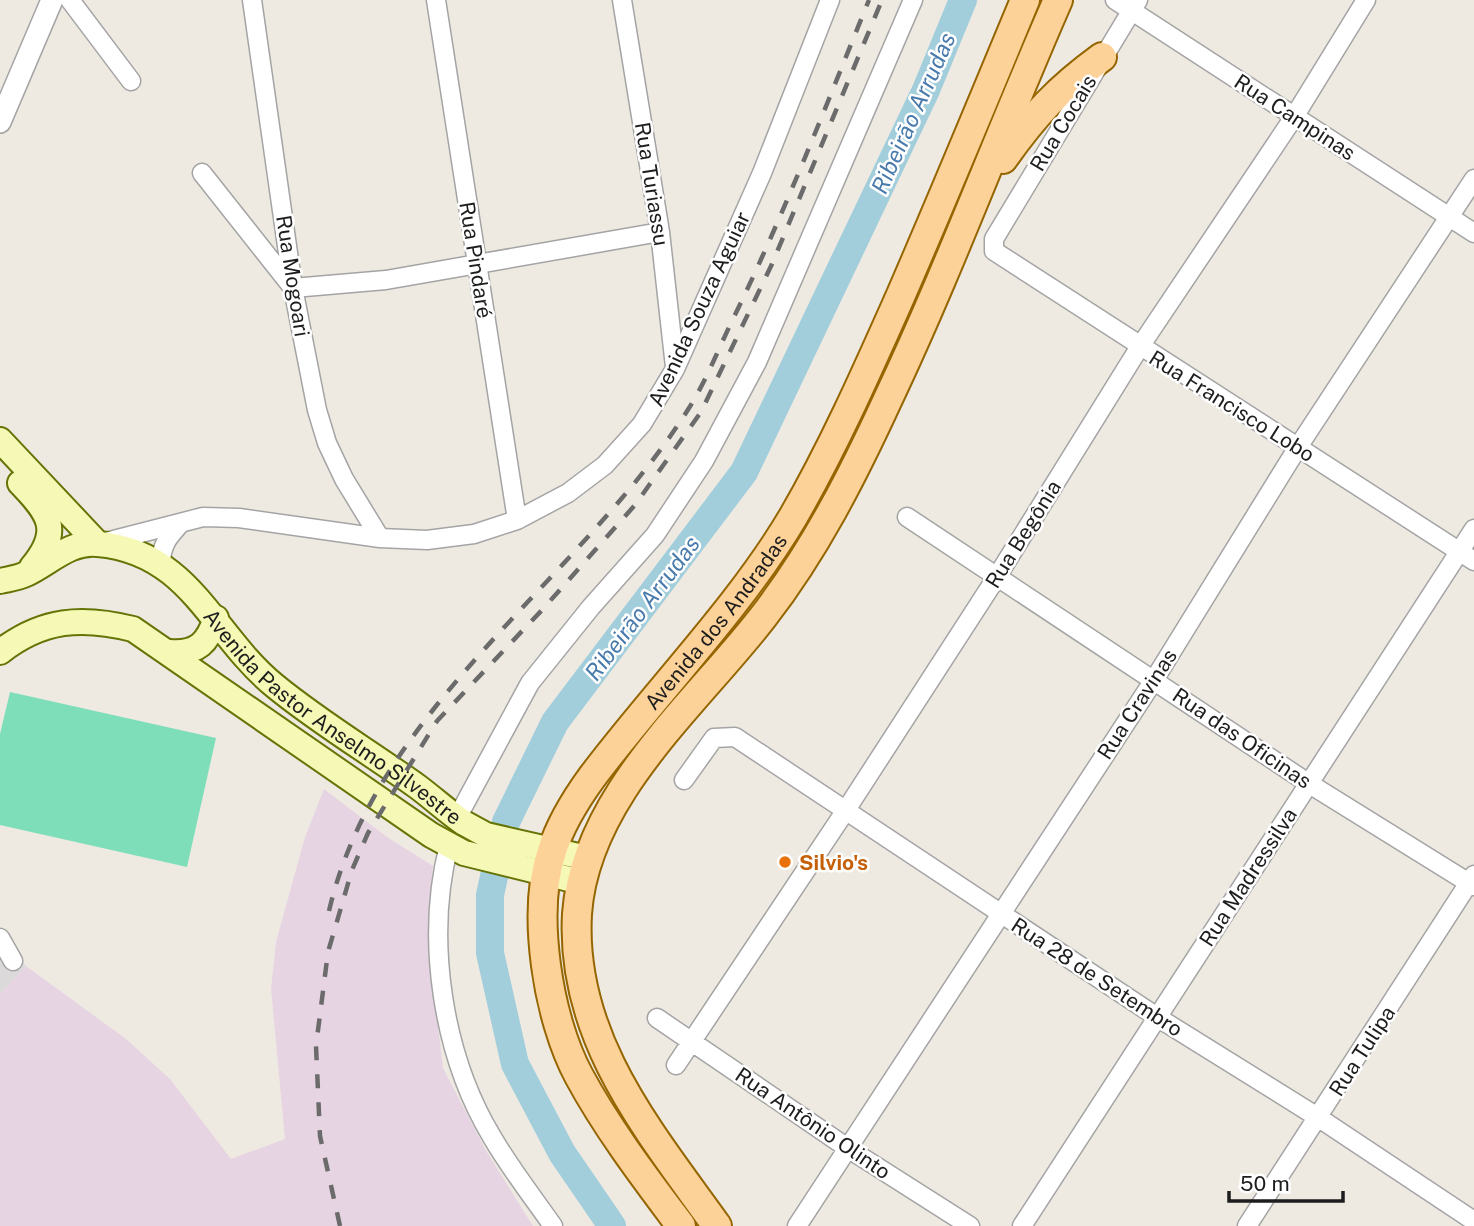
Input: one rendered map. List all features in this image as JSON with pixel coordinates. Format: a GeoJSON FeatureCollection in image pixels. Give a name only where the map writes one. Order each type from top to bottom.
{"type":"FeatureCollection","features":[{"type":"Feature","properties":{"kind":"main road","name":"Avenida dos Andradas"},"geometry":{"type":"LineString","coordinates":[[681,1226],[641,1172],[579,1076],[562,1038],[547,970],[542,861],[591,779],[728,606],[791,520],[857,394],[1025,0]]}},
{"type":"Feature","properties":{"kind":"main road","name":"Avenida dos Andradas"},"geometry":{"type":"LineString","coordinates":[[717,1226],[620,1088],[594,1031],[580,978],[578,949],[584,870],[627,783],[762,618],[815,540],[856,467],[904,367],[1058,0]]}},
{"type":"Feature","properties":{"kind":"main road"},"geometry":{"type":"LineString","coordinates":[[977,196],[1029,122],[1062,86],[1102,57]]}},
{"type":"Feature","properties":{"kind":"main road"},"geometry":{"type":"LineString","coordinates":[[0,440],[98,544]]}},
{"type":"Feature","properties":{"kind":"main road"},"geometry":{"type":"LineString","coordinates":[[0,462],[34,497],[47,519],[51,534],[47,549],[25,574]]}},
{"type":"Feature","properties":{"kind":"main road","name":"Avenida Pastor Anselmo Silvestre"},"geometry":{"type":"LineString","coordinates":[[98,544],[138,552],[162,564],[216,618],[261,675],[461,837]]}},
{"type":"Feature","properties":{"kind":"main road"},"geometry":{"type":"LineString","coordinates":[[0,581],[25,574],[68,550],[98,544]]}},
{"type":"Feature","properties":{"kind":"main road"},"geometry":{"type":"LineString","coordinates":[[170,652],[183,653],[202,646],[209,637],[216,618]]}},
{"type":"Feature","properties":{"kind":"main road","name":"Avenida Pastor Anselmo Silvestre"},"geometry":{"type":"LineString","coordinates":[[0,652],[18,638],[44,625],[89,619],[133,629],[461,837],[542,861],[584,870]]}},
{"type":"Feature","properties":{"kind":"street"},"geometry":{"type":"LineString","coordinates":[[0,122],[52,0]]}},
{"type":"Feature","properties":{"kind":"street"},"geometry":{"type":"LineString","coordinates":[[70,0],[131,81]]}},
{"type":"Feature","properties":{"kind":"street","name":"Rua Mogoari"},"geometry":{"type":"LineString","coordinates":[[252,0],[293,288],[317,410],[327,443],[344,479],[380,538]]}},
{"type":"Feature","properties":{"kind":"street","name":"Rua Pindaré"},"geometry":{"type":"LineString","coordinates":[[436,0],[517,520]]}},
{"type":"Feature","properties":{"kind":"street","name":"Rua Turiassu"},"geometry":{"type":"LineString","coordinates":[[622,0],[660,232],[675,369]]}},
{"type":"Feature","properties":{"kind":"street","name":"Avenida Souza Aguiar"},"geometry":{"type":"LineString","coordinates":[[98,544],[204,517],[239,518],[380,538],[427,540],[474,534],[517,520],[568,493],[606,466],[642,424],[675,369],[762,173],[830,0]]}},
{"type":"Feature","properties":{"kind":"street"},"geometry":{"type":"LineString","coordinates":[[552,1226],[491,1136],[458,1056],[447,1016],[438,921],[461,837],[530,683],[591,607],[655,535],[704,461],[757,362],[913,0]]}},
{"type":"Feature","properties":{"kind":"street","name":"Rua Campinas"},"geometry":{"type":"LineString","coordinates":[[1115,0],[1135,5],[1294,117],[1474,233]]}},
{"type":"Feature","properties":{"kind":"street","name":"Rua Begônia"},"geometry":{"type":"LineString","coordinates":[[676,1065],[846,810],[998,575],[1139,348],[1294,117],[1366,0]]}},
{"type":"Feature","properties":{"kind":"street","name":"Rua Cocais"},"geometry":{"type":"LineString","coordinates":[[993,248],[993,239],[1135,5]]}},
{"type":"Feature","properties":{"kind":"street"},"geometry":{"type":"LineString","coordinates":[[201,173],[293,288],[386,280],[660,232]]}},
{"type":"Feature","properties":{"kind":"street","name":"Rua Cravinas"},"geometry":{"type":"LineString","coordinates":[[797,1226],[1154,680],[1298,447],[1474,179]]}},
{"type":"Feature","properties":{"kind":"street","name":"Rua Francisco Lobo"},"geometry":{"type":"LineString","coordinates":[[993,248],[997,254],[1139,348],[1467,556]]}},
{"type":"Feature","properties":{"kind":"street","name":"Rua das Oficinas"},"geometry":{"type":"LineString","coordinates":[[907,517],[1308,783],[1472,881]]}},
{"type":"Feature","properties":{"kind":"street"},"geometry":{"type":"LineString","coordinates":[[162,564],[161,551],[166,539],[181,523]]}},
{"type":"Feature","properties":{"kind":"street","name":"Rua Madressilva"},"geometry":{"type":"LineString","coordinates":[[1022,1226],[1308,783],[1467,556],[1474,529]]}},
{"type":"Feature","properties":{"kind":"street","name":"Rua 28 de Setembro"},"geometry":{"type":"LineString","coordinates":[[684,780],[709,744],[721,736],[736,737],[1157,1017],[1319,1118],[1474,1221]]}},
{"type":"Feature","properties":{"kind":"street","name":"Rua Tulipa"},"geometry":{"type":"LineString","coordinates":[[1247,1226],[1472,881]]}},
{"type":"Feature","properties":{"kind":"street"},"geometry":{"type":"LineString","coordinates":[[0,938],[13,961]]}},
{"type":"Feature","properties":{"kind":"street","name":"Rua Antônio Olinto"},"geometry":{"type":"LineString","coordinates":[[657,1018],[849,1149],[970,1226]]}},
{"type":"Feature","properties":{"kind":"shaded area"},"geometry":{"type":"Polygon","coordinates":[[[324,789],[387,837],[433,866],[429,952],[443,1068],[485,1149],[533,1226],[0,1226],[0,994],[26,966],[126,1039],[170,1079],[231,1159],[285,1139],[271,989],[276,942],[305,837],[324,789]]]}},
{"type":"Feature","properties":{"kind":"shaded area"},"geometry":{"type":"Polygon","coordinates":[[[0,938],[26,966],[0,994],[0,938]]]}},
{"type":"Feature","properties":{"kind":"green space"},"geometry":{"type":"Polygon","coordinates":[[[10,692],[216,738],[187,867],[0,825],[0,734],[10,692]]]}},
{"type":"Feature","properties":{"kind":"waterway","name":"Ribeirão Arrudas"},"geometry":{"type":"LineString","coordinates":[[612,1226],[562,1153],[515,1064],[490,953],[490,895],[506,822],[555,722],[744,472],[926,90],[963,0]]}},
{"type":"Feature","properties":{"kind":"railway"},"geometry":{"type":"LineString","coordinates":[[329,911],[354,837],[390,770],[436,707],[486,647],[594,530],[644,471],[695,398],[769,242],[869,0]]}},
{"type":"Feature","properties":{"kind":"railway"},"geometry":{"type":"LineString","coordinates":[[340,1226],[320,1136],[316,1046],[328,952],[352,870],[368,833],[437,721],[542,610],[635,505],[701,412],[772,264],[882,0]]}},
{"type":"Feature","properties":{"kind":"place","name":"Silvio's"},"geometry":{"type":"Point","coordinates":[785,862]}}]}
